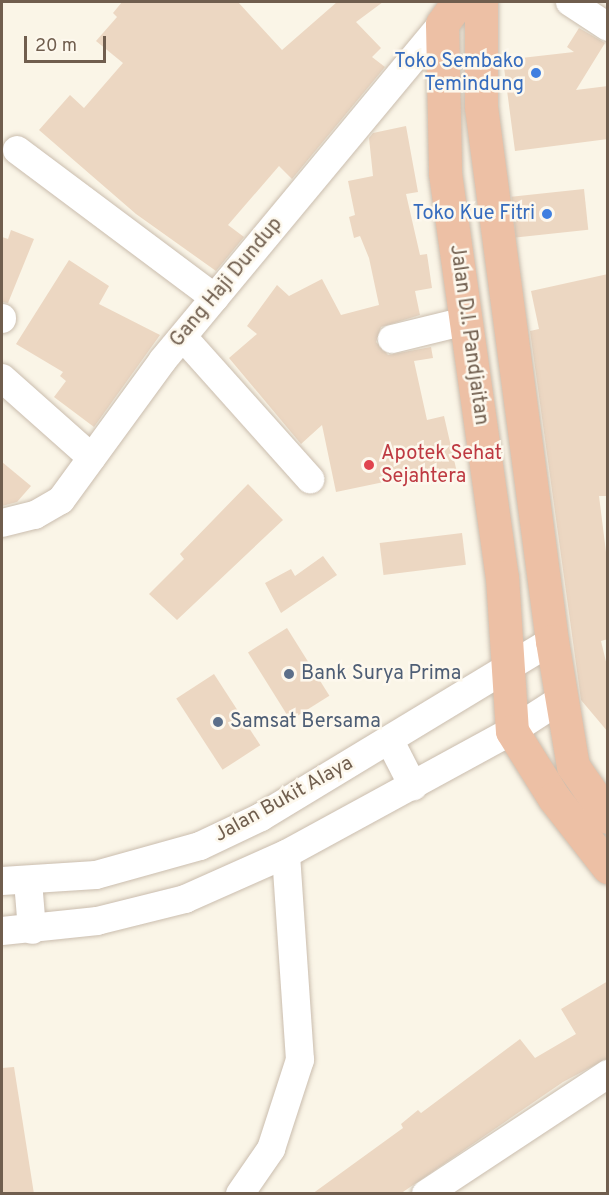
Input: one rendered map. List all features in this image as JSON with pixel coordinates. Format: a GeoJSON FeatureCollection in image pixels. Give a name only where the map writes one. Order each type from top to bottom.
{"type":"FeatureCollection","features":[{"type":"Feature","properties":{"kind":"highway","name":"Jalan D.I. Pandjaitan"},"geometry":{"type":"LineString","coordinates":[[481,2],[482,118],[552,641],[573,766],[608,817]]}},
{"type":"Feature","properties":{"kind":"highway","name":"Jalan D.I. Pandjaitan"},"geometry":{"type":"LineString","coordinates":[[450,13],[445,173],[502,577],[512,731],[554,798],[608,867]]}},
{"type":"Feature","properties":{"kind":"street"},"geometry":{"type":"LineString","coordinates":[[570,2],[608,27]]}},
{"type":"Feature","properties":{"kind":"street","name":"Gang Haji Dundup"},"geometry":{"type":"LineString","coordinates":[[4,520],[35,516],[61,500],[183,337],[450,13]]}},
{"type":"Feature","properties":{"kind":"street"},"geometry":{"type":"LineString","coordinates":[[17,150],[215,298]]}},
{"type":"Feature","properties":{"kind":"street"},"geometry":{"type":"LineString","coordinates":[[392,339],[466,321]]}},
{"type":"Feature","properties":{"kind":"street"},"geometry":{"type":"LineString","coordinates":[[183,337],[310,479]]}},
{"type":"Feature","properties":{"kind":"street"},"geometry":{"type":"LineString","coordinates":[[2,378],[92,458]]}},
{"type":"Feature","properties":{"kind":"street","name":"Jalan Bukit Alaya"},"geometry":{"type":"LineString","coordinates":[[15,881],[96,875],[200,846],[261,817],[390,741],[507,664],[552,641]]}},
{"type":"Feature","properties":{"kind":"street"},"geometry":{"type":"LineString","coordinates":[[2,931],[32,930],[97,921],[185,899],[286,854],[512,731],[562,698]]}},
{"type":"Feature","properties":{"kind":"street"},"geometry":{"type":"LineString","coordinates":[[390,741],[413,786]]}},
{"type":"Feature","properties":{"kind":"street"},"geometry":{"type":"LineString","coordinates":[[240,1194],[271,1149],[300,1060],[286,854]]}},
{"type":"Feature","properties":{"kind":"street"},"geometry":{"type":"LineString","coordinates":[[15,881],[32,930]]}},
{"type":"Feature","properties":{"kind":"street"},"geometry":{"type":"LineString","coordinates":[[426,1194],[608,1074]]}},
{"type":"Feature","properties":{"kind":"building"},"geometry":{"type":"Polygon","coordinates":[[[122,2],[238,2],[282,50],[337,2],[383,2],[356,22],[381,48],[372,57],[385,67],[292,179],[279,166],[228,225],[244,237],[216,271],[136,214],[39,130],[70,95],[84,108],[123,63],[96,41],[117,17],[113,13],[122,2]]]}},
{"type":"Feature","properties":{"kind":"building"},"geometry":{"type":"Polygon","coordinates":[[[579,28],[605,43],[576,90],[608,86],[608,139],[515,151],[503,60],[574,52],[567,47],[579,28]]]}},
{"type":"Feature","properties":{"kind":"building"},"geometry":{"type":"Polygon","coordinates":[[[406,126],[418,192],[406,194],[420,255],[427,254],[432,288],[415,291],[420,315],[381,327],[376,342],[388,355],[431,347],[433,358],[414,361],[427,420],[444,416],[458,477],[429,484],[427,473],[336,492],[322,425],[301,444],[229,358],[257,334],[247,326],[277,285],[289,296],[322,279],[341,315],[379,305],[369,258],[360,236],[354,238],[349,217],[355,215],[348,181],[373,176],[369,138],[373,133],[406,126]]]}},
{"type":"Feature","properties":{"kind":"building","name":"Toko Kue Fitri"},"geometry":{"type":"Polygon","coordinates":[[[584,189],[588,230],[516,237],[511,197],[584,189]]]}},
{"type":"Feature","properties":{"kind":"building"},"geometry":{"type":"Polygon","coordinates":[[[11,230],[34,239],[8,303],[2,302],[2,237],[8,239],[11,230]]]}},
{"type":"Feature","properties":{"kind":"building"},"geometry":{"type":"Polygon","coordinates":[[[69,260],[109,286],[99,304],[160,335],[94,427],[54,397],[66,381],[60,376],[63,372],[16,344],[69,260]]]}},
{"type":"Feature","properties":{"kind":"building"},"geometry":{"type":"Polygon","coordinates":[[[608,274],[608,496],[599,496],[608,568],[608,639],[601,641],[608,670],[608,732],[581,700],[530,331],[539,329],[531,291],[608,274]]]}},
{"type":"Feature","properties":{"kind":"building"},"geometry":{"type":"Polygon","coordinates":[[[2,462],[31,486],[17,502],[2,506],[2,462]]]}},
{"type":"Feature","properties":{"kind":"building"},"geometry":{"type":"Polygon","coordinates":[[[248,484],[283,520],[177,620],[149,594],[184,559],[180,554],[248,484]]]}},
{"type":"Feature","properties":{"kind":"building"},"geometry":{"type":"Polygon","coordinates":[[[462,533],[466,565],[384,575],[380,543],[462,533]]]}},
{"type":"Feature","properties":{"kind":"building"},"geometry":{"type":"Polygon","coordinates":[[[323,556],[337,575],[281,613],[265,583],[291,569],[295,576],[323,556]]]}},
{"type":"Feature","properties":{"kind":"building","name":"Bank Surya Prima"},"geometry":{"type":"Polygon","coordinates":[[[287,628],[329,696],[290,720],[248,652],[287,628]]]}},
{"type":"Feature","properties":{"kind":"building","name":"Samsat Bersama"},"geometry":{"type":"Polygon","coordinates":[[[214,674],[260,745],[223,770],[176,699],[214,674]]]}},
{"type":"Feature","properties":{"kind":"building"},"geometry":{"type":"Polygon","coordinates":[[[608,981],[608,1058],[563,1082],[400,1194],[312,1194],[403,1128],[401,1124],[418,1110],[421,1113],[520,1039],[535,1058],[576,1034],[561,1009],[608,981]]]}},
{"type":"Feature","properties":{"kind":"building"},"geometry":{"type":"Polygon","coordinates":[[[14,1067],[34,1194],[2,1194],[2,1068],[14,1067]]]}},
{"type":"Feature","properties":{"kind":"place","name":"Toko Sembako Temindung"},"geometry":{"type":"Point","coordinates":[536,73]}},
{"type":"Feature","properties":{"kind":"place","name":"Toko Kue Fitri"},"geometry":{"type":"Point","coordinates":[547,214]}},
{"type":"Feature","properties":{"kind":"place","name":"Apotek Sehat Sejahtera"},"geometry":{"type":"Point","coordinates":[369,465]}},
{"type":"Feature","properties":{"kind":"place","name":"Bank Surya Prima"},"geometry":{"type":"Point","coordinates":[289,674]}},
{"type":"Feature","properties":{"kind":"place","name":"Samsat Bersama"},"geometry":{"type":"Point","coordinates":[218,722]}}]}
